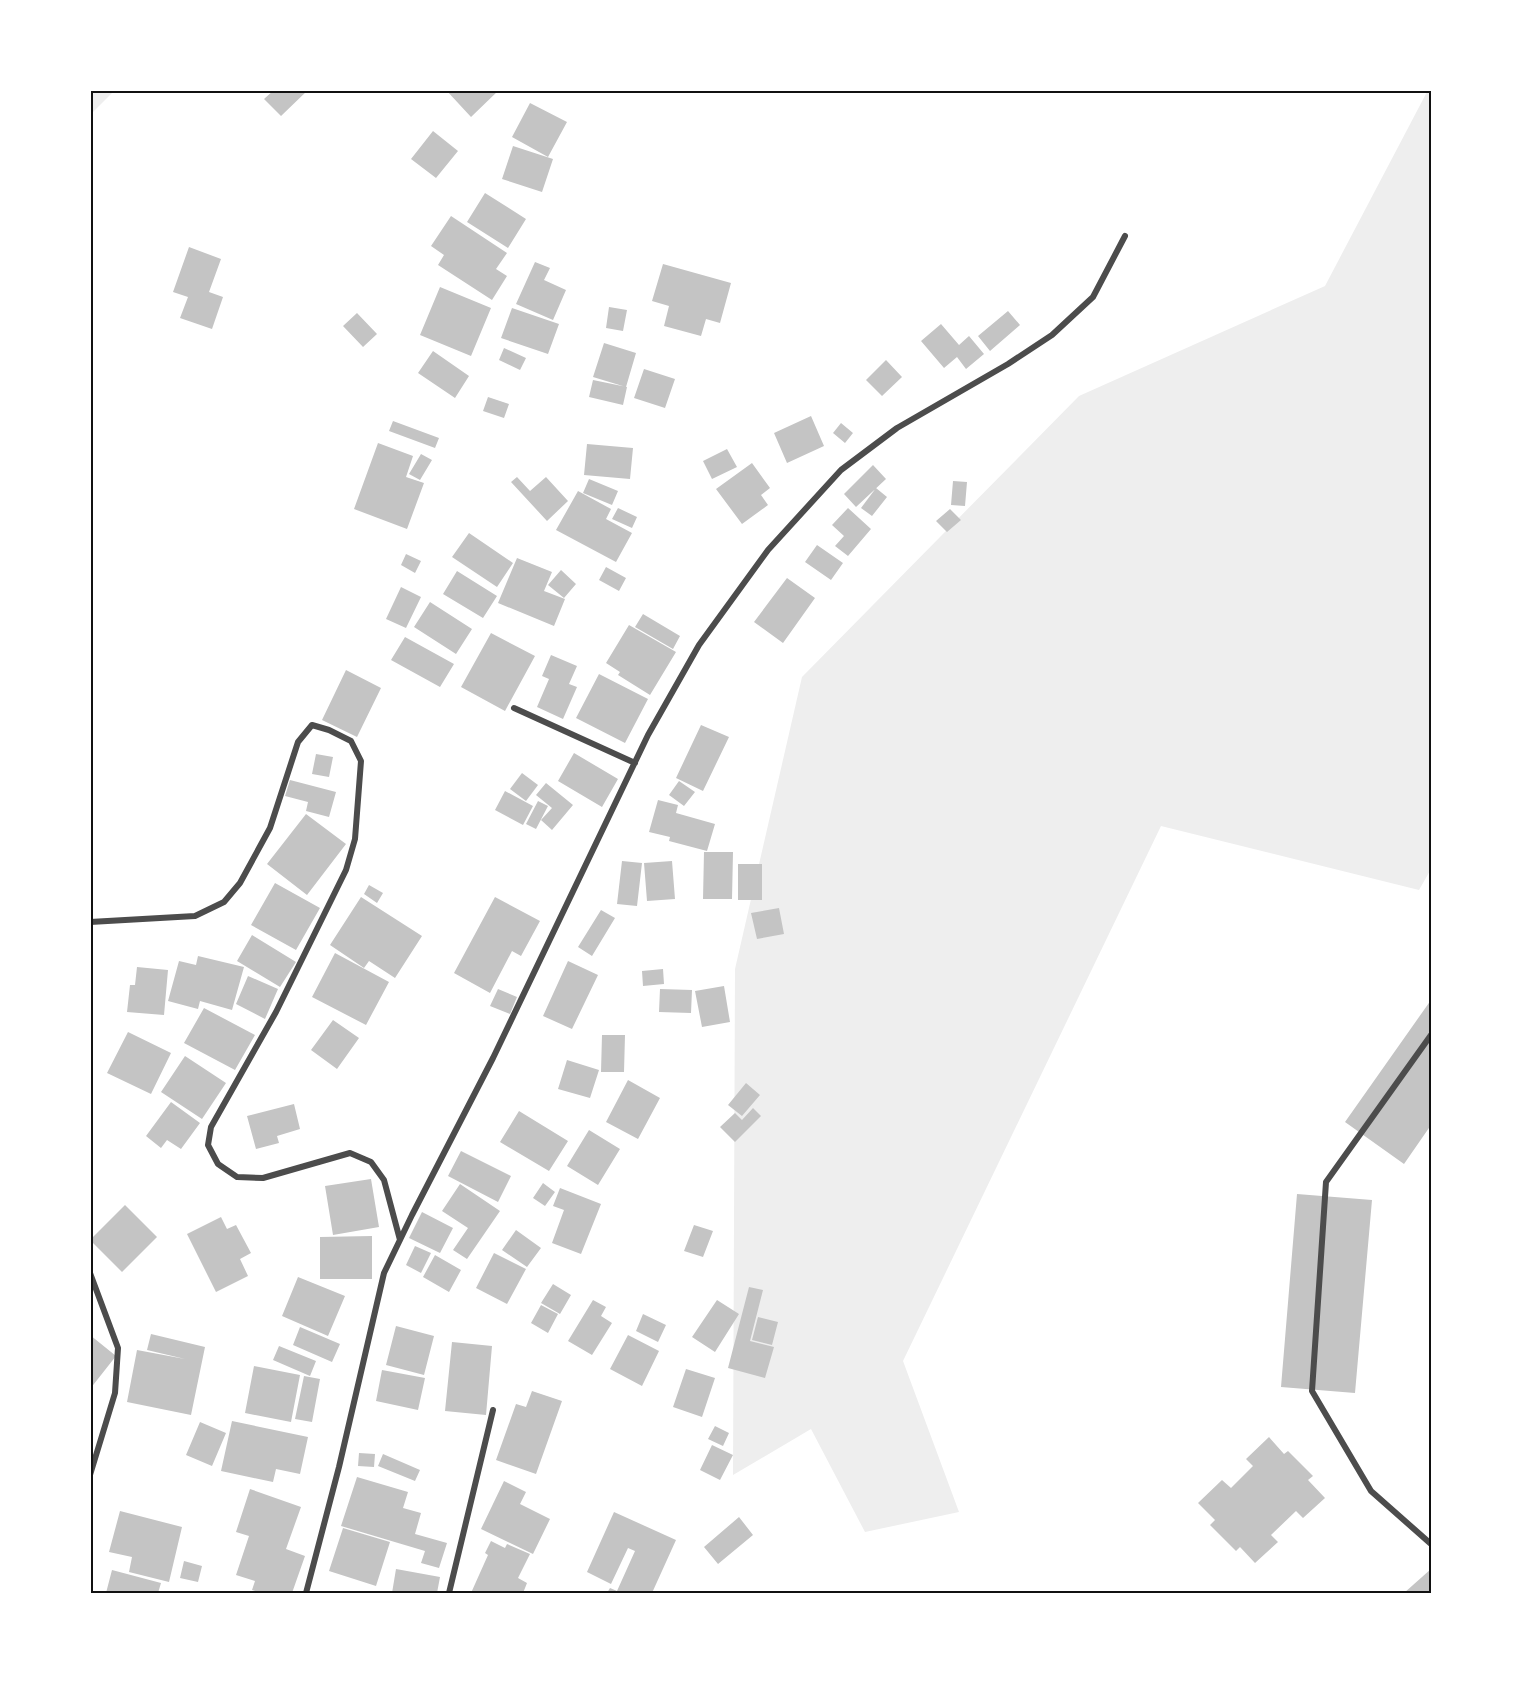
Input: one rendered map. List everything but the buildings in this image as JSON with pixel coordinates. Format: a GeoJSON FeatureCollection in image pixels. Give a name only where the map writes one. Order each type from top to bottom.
{"type":"FeatureCollection","features":[{"type":"Feature","properties":{"kind":"street"},"geometry":{"type":"LineString","coordinates":[[306,1593],[339,1467],[384,1274],[493,1058],[635,763],[699,645],[768,550],[841,470],[897,428],[1008,364],[1053,335],[1093,297],[1125,236]]}},
{"type":"Feature","properties":{"kind":"street"},"geometry":{"type":"LineString","coordinates":[[514,708],[635,763]]}},
{"type":"Feature","properties":{"kind":"street"},"geometry":{"type":"LineString","coordinates":[[90,922],[195,916],[224,902],[240,883],[270,828],[298,742],[312,725],[329,730],[351,741],[361,761],[355,839],[346,870],[276,1012],[211,1127],[208,1145],[218,1164],[237,1177],[263,1178],[350,1153],[371,1162],[384,1180],[400,1240]]}},
{"type":"Feature","properties":{"kind":"street"},"geometry":{"type":"LineString","coordinates":[[1431,1035],[1326,1182],[1312,1391],[1371,1491],[1431,1544]]}},
{"type":"Feature","properties":{"kind":"street"},"geometry":{"type":"LineString","coordinates":[[90,1273],[118,1348],[115,1393],[90,1475]]}},
{"type":"Feature","properties":{"kind":"street"},"geometry":{"type":"LineString","coordinates":[[449,1593],[493,1410]]}},
{"type":"Feature","properties":{"kind":"shaded area"},"geometry":{"type":"Polygon","coordinates":[[[90,90],[115,90],[90,115],[90,90]]]}},
{"type":"Feature","properties":{"kind":"shaded area"},"geometry":{"type":"Polygon","coordinates":[[[1428,90],[1431,90],[1431,869],[1419,890],[1161,826],[903,1361],[959,1512],[865,1532],[811,1429],[733,1475],[735,969],[802,677],[1079,396],[1325,286],[1428,90]]]}}]}
